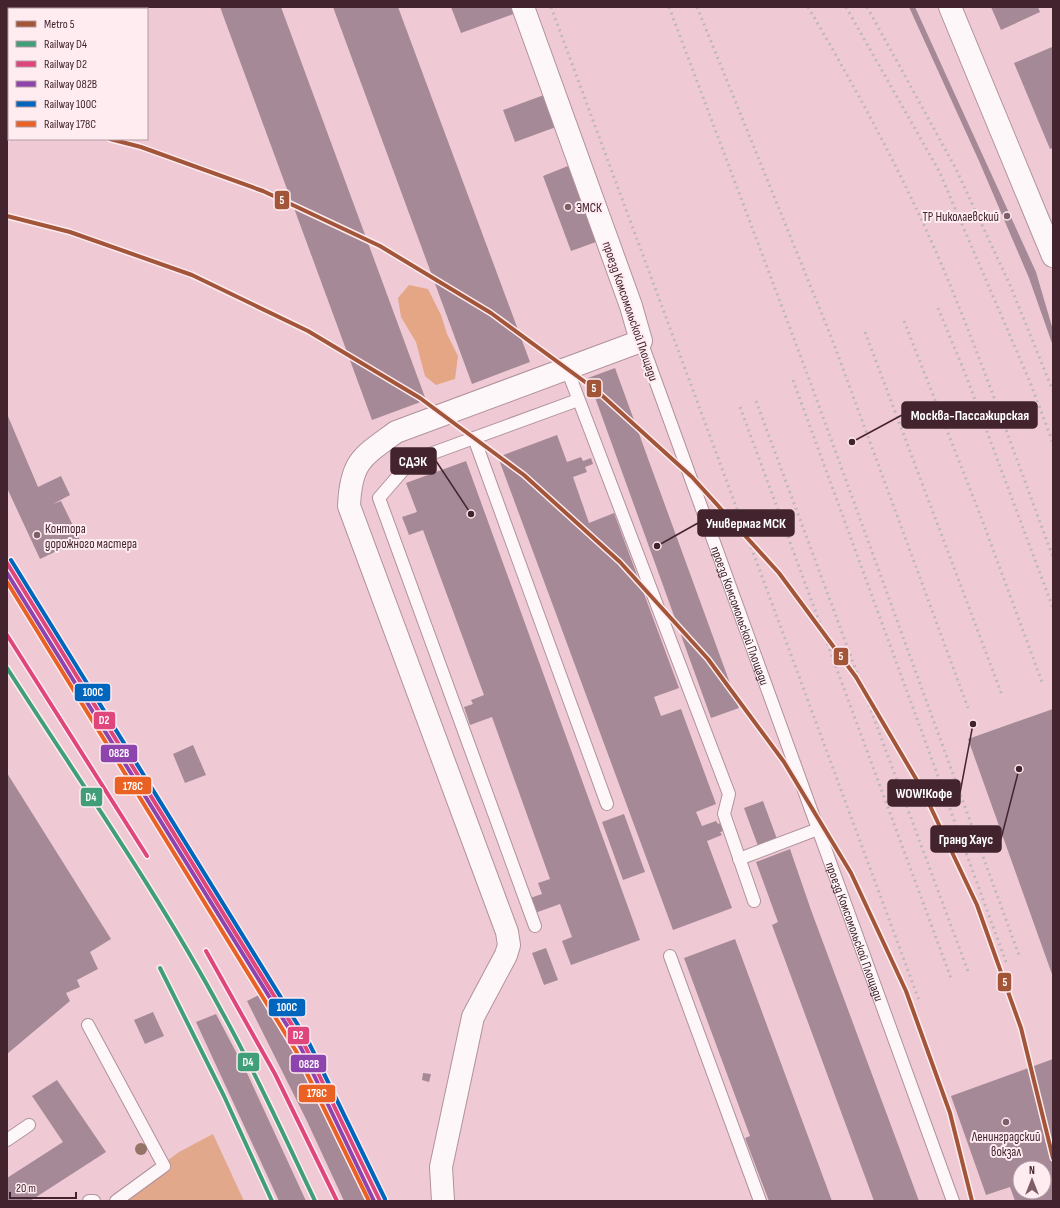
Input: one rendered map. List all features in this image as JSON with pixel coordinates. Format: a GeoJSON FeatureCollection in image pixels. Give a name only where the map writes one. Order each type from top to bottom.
{"type":"FeatureCollection","features":[{"type":"Feature","properties":{"kind":"street","name":"проезд Комсомольской Площади"},"geometry":{"type":"LineString","coordinates":[[522,7],[631,306],[641,341]]}},
{"type":"Feature","properties":{"kind":"street"},"geometry":{"type":"LineString","coordinates":[[950,7],[1053,256]]}},
{"type":"Feature","properties":{"kind":"street"},"geometry":{"type":"LineString","coordinates":[[443,1201],[441,1167],[474,1017],[506,955],[509,945],[507,932],[349,506],[350,482],[362,457],[396,432],[641,341]]}},
{"type":"Feature","properties":{"kind":"lane","name":"проезд Комсомольской Площади"},"geometry":{"type":"LineString","coordinates":[[641,341],[954,1201]]}},
{"type":"Feature","properties":{"kind":"lane"},"geometry":{"type":"LineString","coordinates":[[567,369],[729,794],[724,814],[754,901]]}},
{"type":"Feature","properties":{"kind":"lane"},"geometry":{"type":"LineString","coordinates":[[535,926],[380,498],[410,461],[578,400]]}},
{"type":"Feature","properties":{"kind":"lane"},"geometry":{"type":"LineString","coordinates":[[474,438],[607,804]]}},
{"type":"Feature","properties":{"kind":"lane"},"geometry":{"type":"LineString","coordinates":[[740,860],[818,829]]}},
{"type":"Feature","properties":{"kind":"lane"},"geometry":{"type":"LineString","coordinates":[[670,956],[760,1201]]}},
{"type":"Feature","properties":{"kind":"lane"},"geometry":{"type":"LineString","coordinates":[[88,1025],[164,1166],[116,1201]]}},
{"type":"Feature","properties":{"kind":"lane"},"geometry":{"type":"LineString","coordinates":[[7,1140],[29,1125]]}},
{"type":"Feature","properties":{"kind":"lane"},"geometry":{"type":"LineString","coordinates":[[89,1201],[94,1201]]}},
{"type":"Feature","properties":{"kind":"shaded area"},"geometry":{"type":"Polygon","coordinates":[[[409,285],[428,289],[441,315],[447,334],[458,356],[455,379],[436,385],[425,376],[416,342],[401,317],[398,298],[409,285]]]}},
{"type":"Feature","properties":{"kind":"shaded area"},"geometry":{"type":"Polygon","coordinates":[[[213,1134],[244,1201],[112,1201],[179,1152],[213,1134]]]}},
{"type":"Feature","properties":{"kind":"building"},"geometry":{"type":"Polygon","coordinates":[[[220,7],[281,7],[426,400],[372,420],[220,7]]]}},
{"type":"Feature","properties":{"kind":"building"},"geometry":{"type":"Polygon","coordinates":[[[333,7],[398,7],[530,362],[472,384],[333,7]]]}},
{"type":"Feature","properties":{"kind":"building"},"geometry":{"type":"Polygon","coordinates":[[[451,7],[514,7],[516,13],[461,33],[451,7]]]}},
{"type":"Feature","properties":{"kind":"building","name":"ТР Николаевский"},"geometry":{"type":"Polygon","coordinates":[[[909,7],[915,7],[1036,272],[1053,330],[1053,346],[1029,278],[979,161],[909,7]]]}},
{"type":"Feature","properties":{"kind":"building"},"geometry":{"type":"Polygon","coordinates":[[[991,7],[1038,7],[1040,12],[1001,30],[991,7]]]}},
{"type":"Feature","properties":{"kind":"building"},"geometry":{"type":"Polygon","coordinates":[[[1052,47],[1053,148],[1050,149],[1014,63],[1052,47]]]}},
{"type":"Feature","properties":{"kind":"building"},"geometry":{"type":"Polygon","coordinates":[[[544,95],[556,127],[515,142],[503,110],[544,95]]]}},
{"type":"Feature","properties":{"kind":"building"},"geometry":{"type":"Polygon","coordinates":[[[568,166],[596,242],[571,251],[543,176],[568,166]]]}},
{"type":"Feature","properties":{"kind":"building"},"geometry":{"type":"Polygon","coordinates":[[[615,368],[739,708],[711,718],[588,378],[615,368]]]}},
{"type":"Feature","properties":{"kind":"building"},"geometry":{"type":"Polygon","coordinates":[[[7,414],[38,487],[61,476],[70,495],[53,504],[61,501],[80,540],[40,559],[7,488],[7,414]]]}},
{"type":"Feature","properties":{"kind":"building"},"geometry":{"type":"Polygon","coordinates":[[[557,435],[567,462],[581,457],[583,461],[591,458],[593,464],[585,467],[587,472],[573,477],[589,523],[614,513],[679,688],[654,697],[661,716],[681,709],[716,804],[696,812],[702,826],[716,821],[718,824],[725,821],[728,830],[720,832],[722,835],[707,841],[732,908],[673,930],[498,457],[557,435]]]}},
{"type":"Feature","properties":{"kind":"building"},"geometry":{"type":"Polygon","coordinates":[[[466,461],[640,940],[571,965],[562,941],[572,937],[560,904],[535,913],[530,898],[542,894],[538,883],[550,879],[492,717],[470,725],[464,707],[473,704],[471,700],[484,695],[423,530],[409,535],[402,517],[417,512],[406,483],[466,461]]]}},
{"type":"Feature","properties":{"kind":"building"},"geometry":{"type":"Polygon","coordinates":[[[1053,709],[1053,977],[968,739],[1053,709]]]}},
{"type":"Feature","properties":{"kind":"building"},"geometry":{"type":"Polygon","coordinates":[[[193,745],[206,775],[185,783],[173,754],[193,745]]]}},
{"type":"Feature","properties":{"kind":"building"},"geometry":{"type":"Polygon","coordinates":[[[7,773],[111,939],[90,952],[98,969],[77,980],[80,987],[66,993],[70,1001],[7,1054],[7,773]]]}},
{"type":"Feature","properties":{"kind":"building"},"geometry":{"type":"Polygon","coordinates":[[[763,801],[777,839],[758,846],[744,808],[763,801]]]}},
{"type":"Feature","properties":{"kind":"building"},"geometry":{"type":"Polygon","coordinates":[[[624,814],[645,872],[623,880],[602,822],[624,814]]]}},
{"type":"Feature","properties":{"kind":"building"},"geometry":{"type":"Polygon","coordinates":[[[790,849],[811,910],[919,1201],[874,1201],[772,925],[778,922],[756,862],[790,849]]]}},
{"type":"Feature","properties":{"kind":"building"},"geometry":{"type":"Polygon","coordinates":[[[735,939],[832,1201],[769,1201],[745,1138],[750,1136],[684,958],[735,939]]]}},
{"type":"Feature","properties":{"kind":"building"},"geometry":{"type":"Polygon","coordinates":[[[546,948],[558,980],[544,985],[532,953],[546,948]]]}},
{"type":"Feature","properties":{"kind":"building"},"geometry":{"type":"Polygon","coordinates":[[[267,991],[329,1109],[373,1201],[344,1201],[306,1119],[247,1001],[267,991]]]}},
{"type":"Feature","properties":{"kind":"building"},"geometry":{"type":"Polygon","coordinates":[[[153,1012],[164,1036],[145,1044],[134,1020],[153,1012]]]}},
{"type":"Feature","properties":{"kind":"building"},"geometry":{"type":"Polygon","coordinates":[[[216,1014],[247,1073],[306,1201],[279,1201],[196,1022],[216,1014]]]}},
{"type":"Feature","properties":{"kind":"building","name":"Ленинградский вокзал"},"geometry":{"type":"Polygon","coordinates":[[[1053,1059],[1053,1201],[1015,1200],[1052,1200],[1052,1160],[1012,1160],[1012,1193],[1010,1187],[986,1195],[951,1096],[1053,1059]]]}},
{"type":"Feature","properties":{"kind":"building"},"geometry":{"type":"Polygon","coordinates":[[[423,1073],[431,1074],[429,1082],[422,1080],[423,1073]]]}},
{"type":"Feature","properties":{"kind":"building"},"geometry":{"type":"Polygon","coordinates":[[[57,1080],[106,1152],[30,1201],[7,1201],[7,1178],[63,1142],[32,1096],[57,1080]]]}},
{"type":"Feature","properties":{"kind":"railway"},"geometry":{"type":"LineString","coordinates":[[551,7],[920,1003]]}},
{"type":"Feature","properties":{"kind":"railway"},"geometry":{"type":"LineString","coordinates":[[669,7],[808,376],[1020,958]]}},
{"type":"Feature","properties":{"kind":"railway"},"geometry":{"type":"LineString","coordinates":[[697,7],[832,339],[968,708]]}},
{"type":"Feature","properties":{"kind":"railway"},"geometry":{"type":"LineString","coordinates":[[808,7],[869,115],[907,188],[941,264],[970,334],[1053,557]]}},
{"type":"Feature","properties":{"kind":"railway"},"geometry":{"type":"LineString","coordinates":[[846,7],[939,171],[1030,382],[1053,443]]}},
{"type":"Feature","properties":{"kind":"railway"},"geometry":{"type":"LineString","coordinates":[[867,7],[955,167],[1010,285],[1053,391]]}},
{"type":"Feature","properties":{"kind":"railway"},"geometry":{"type":"LineString","coordinates":[[938,308],[965,373],[1053,608]]}},
{"type":"Feature","properties":{"kind":"railway"},"geometry":{"type":"LineString","coordinates":[[904,321],[981,517],[1042,682]]}},
{"type":"Feature","properties":{"kind":"railway"},"geometry":{"type":"LineString","coordinates":[[865,332],[1002,695]]}},
{"type":"Feature","properties":{"kind":"railway"},"geometry":{"type":"LineString","coordinates":[[793,380],[1006,962]]}},
{"type":"Feature","properties":{"kind":"railway"},"geometry":{"type":"LineString","coordinates":[[756,401],[969,974]]}},
{"type":"Feature","properties":{"kind":"railway"},"geometry":{"type":"LineString","coordinates":[[740,407],[952,981]]}},
{"type":"Feature","properties":{"kind":"metro line","name":"5"},"geometry":{"type":"LineString","coordinates":[[114,140],[141,147],[263,191],[380,246],[491,313],[596,390],[692,477],[779,573],[856,677],[922,789],[977,905],[1021,1028],[1053,1158]]}},
{"type":"Feature","properties":{"kind":"metro line","name":"5"},"geometry":{"type":"LineString","coordinates":[[7,216],[70,232],[192,275],[308,331],[420,398],[524,475],[620,562],[708,659],[784,762],[851,873],[906,991],[950,1113],[972,1201]]}},
{"type":"Feature","properties":{"kind":"rail line","name":"100C"},"geometry":{"type":"LineString","coordinates":[[11,560],[309,1043],[385,1199]]}},
{"type":"Feature","properties":{"kind":"rail line","name":"D2"},"geometry":{"type":"LineString","coordinates":[[7,563],[305,1046],[380,1201]]}},
{"type":"Feature","properties":{"kind":"rail line","name":"082В"},"geometry":{"type":"LineString","coordinates":[[7,573],[301,1048],[374,1201]]}},
{"type":"Feature","properties":{"kind":"rail line","name":"178С"},"geometry":{"type":"LineString","coordinates":[[7,582],[296,1051],[369,1201]]}},
{"type":"Feature","properties":{"kind":"rail line","name":"D2"},"geometry":{"type":"LineString","coordinates":[[7,635],[147,856]]}},
{"type":"Feature","properties":{"kind":"rail line","name":"D4"},"geometry":{"type":"LineString","coordinates":[[7,668],[118,838],[172,924],[247,1058],[315,1201]]}},
{"type":"Feature","properties":{"kind":"rail line","name":"D2"},"geometry":{"type":"LineString","coordinates":[[206,951],[275,1074],[337,1201]]}},
{"type":"Feature","properties":{"kind":"rail line","name":"D4"},"geometry":{"type":"LineString","coordinates":[[160,968],[224,1096],[272,1201]]}},
{"type":"Feature","properties":{"kind":"place","name":"ЭМСК"},"geometry":{"type":"Point","coordinates":[568,207]}},
{"type":"Feature","properties":{"kind":"place","name":"ТР Николаевский"},"geometry":{"type":"Point","coordinates":[1007,216]}},
{"type":"Feature","properties":{"kind":"place","name":"Москва-Пассажирская"},"geometry":{"type":"Point","coordinates":[852,442]}},
{"type":"Feature","properties":{"kind":"place","name":"СДЭК"},"geometry":{"type":"Point","coordinates":[471,514]}},
{"type":"Feature","properties":{"kind":"place","name":"Контора дорожного мастера"},"geometry":{"type":"Point","coordinates":[37,535]}},
{"type":"Feature","properties":{"kind":"place","name":"Универмаг МСК"},"geometry":{"type":"Point","coordinates":[657,546]}},
{"type":"Feature","properties":{"kind":"place","name":"WOW!Кофе"},"geometry":{"type":"Point","coordinates":[973,724]}},
{"type":"Feature","properties":{"kind":"place","name":"Гранд Хаус"},"geometry":{"type":"Point","coordinates":[1019,769]}},
{"type":"Feature","properties":{"kind":"place","name":"Ленинградский вокзал"},"geometry":{"type":"Point","coordinates":[1006,1122]}}]}
